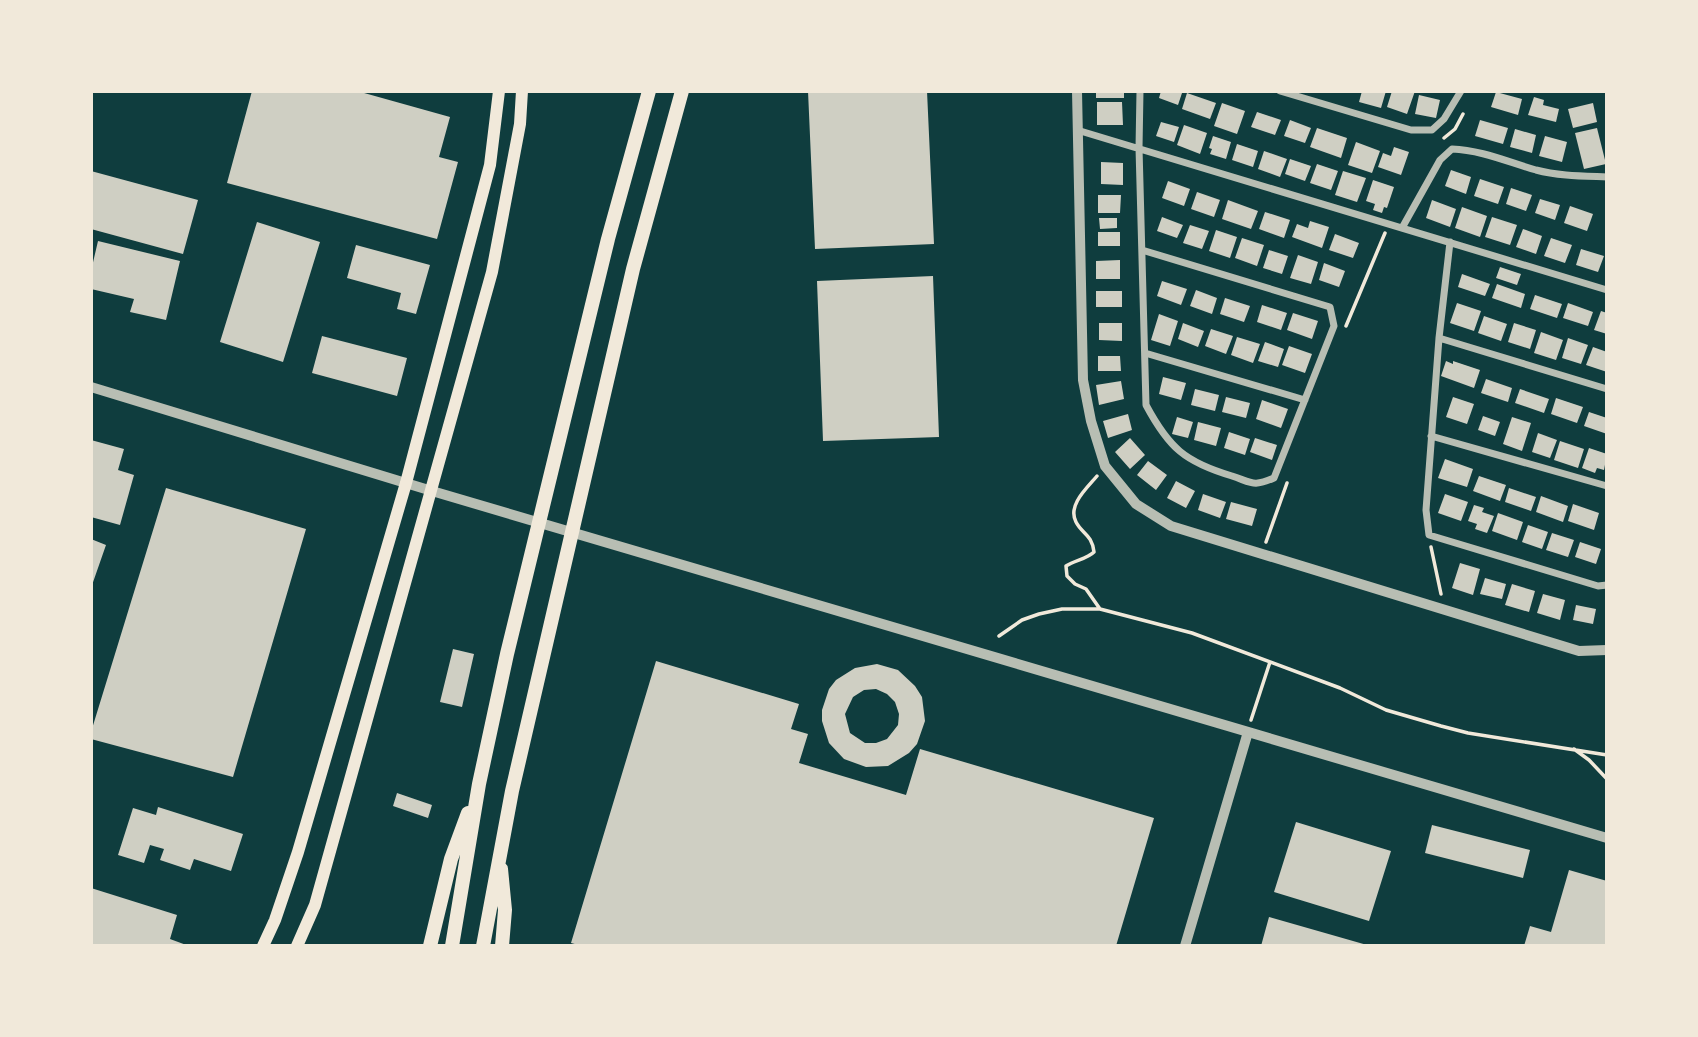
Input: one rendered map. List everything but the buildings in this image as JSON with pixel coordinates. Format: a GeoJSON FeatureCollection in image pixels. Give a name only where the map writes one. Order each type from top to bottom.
{"type":"FeatureCollection","features":[{"type":"Feature","properties":{"kind":"highway"},"geometry":{"type":"LineString","coordinates":[[452,946],[479,784],[516,614],[608,239],[649,91]]}},
{"type":"Feature","properties":{"kind":"highway"},"geometry":{"type":"LineString","coordinates":[[483,946],[499,850],[633,269],[682,91]]}},
{"type":"Feature","properties":{"kind":"highway"},"geometry":{"type":"LineString","coordinates":[[430,946],[451,859],[479,784]]}},
{"type":"Feature","properties":{"kind":"highway"},"geometry":{"type":"LineString","coordinates":[[499,850],[505,909],[502,946]]}},
{"type":"Feature","properties":{"kind":"main road"},"geometry":{"type":"LineString","coordinates":[[263,946],[275,920],[298,852],[406,483],[491,164],[499,91]]}},
{"type":"Feature","properties":{"kind":"main road"},"geometry":{"type":"LineString","coordinates":[[298,946],[315,905],[492,272],[520,124],[522,91]]}},
{"type":"Feature","properties":{"kind":"street"},"geometry":{"type":"LineString","coordinates":[[1077,91],[1083,380],[1091,421],[1105,466],[1136,504],[1171,526],[1579,651],[1607,650]]}},
{"type":"Feature","properties":{"kind":"street"},"geometry":{"type":"LineString","coordinates":[[1140,91],[1139,148],[1146,405],[1158,427],[1176,450],[1202,467],[1259,484],[1274,478],[1334,326],[1330,307],[1142,250]]}},
{"type":"Feature","properties":{"kind":"street"},"geometry":{"type":"LineString","coordinates":[[1280,91],[1411,130],[1432,130],[1444,119],[1461,91]]}},
{"type":"Feature","properties":{"kind":"street"},"geometry":{"type":"LineString","coordinates":[[1077,130],[1607,290]]}},
{"type":"Feature","properties":{"kind":"street"},"geometry":{"type":"LineString","coordinates":[[1402,228],[1440,160],[1452,149],[1470,149],[1538,170],[1607,177]]}},
{"type":"Feature","properties":{"kind":"street"},"geometry":{"type":"LineString","coordinates":[[1450,242],[1431,436],[1426,510],[1429,535],[1598,586],[1607,585]]}},
{"type":"Feature","properties":{"kind":"street"},"geometry":{"type":"LineString","coordinates":[[1439,338],[1607,389]]}},
{"type":"Feature","properties":{"kind":"street"},"geometry":{"type":"LineString","coordinates":[[1145,352],[1305,400]]}},
{"type":"Feature","properties":{"kind":"street"},"geometry":{"type":"LineString","coordinates":[[91,387],[432,491],[1607,838]]}},
{"type":"Feature","properties":{"kind":"street"},"geometry":{"type":"LineString","coordinates":[[1431,436],[1607,486]]}},
{"type":"Feature","properties":{"kind":"street"},"geometry":{"type":"LineString","coordinates":[[1185,946],[1248,732]]}},
{"type":"Feature","properties":{"kind":"path"},"geometry":{"type":"LineString","coordinates":[[1352,313],[1389,224]]}},
{"type":"Feature","properties":{"kind":"path"},"geometry":{"type":"LineString","coordinates":[[1100,609],[1086,589],[1067,576],[1066,566],[1094,552],[1093,543],[1076,522],[1075,513],[1077,501],[1083,491],[1105,466]]}},
{"type":"Feature","properties":{"kind":"path"},"geometry":{"type":"LineString","coordinates":[[1262,554],[1286,485]]}},
{"type":"Feature","properties":{"kind":"path"},"geometry":{"type":"LineString","coordinates":[[1429,535],[1444,608]]}},
{"type":"Feature","properties":{"kind":"path"},"geometry":{"type":"LineString","coordinates":[[999,636],[1022,620],[1039,614],[1062,609],[1100,609],[1192,633],[1340,688],[1387,710],[1441,726],[1607,755]]}},
{"type":"Feature","properties":{"kind":"path"},"geometry":{"type":"LineString","coordinates":[[1248,732],[1270,663]]}},
{"type":"Feature","properties":{"kind":"path"},"geometry":{"type":"LineString","coordinates":[[1572,748],[1590,760],[1607,779]]}}]}
